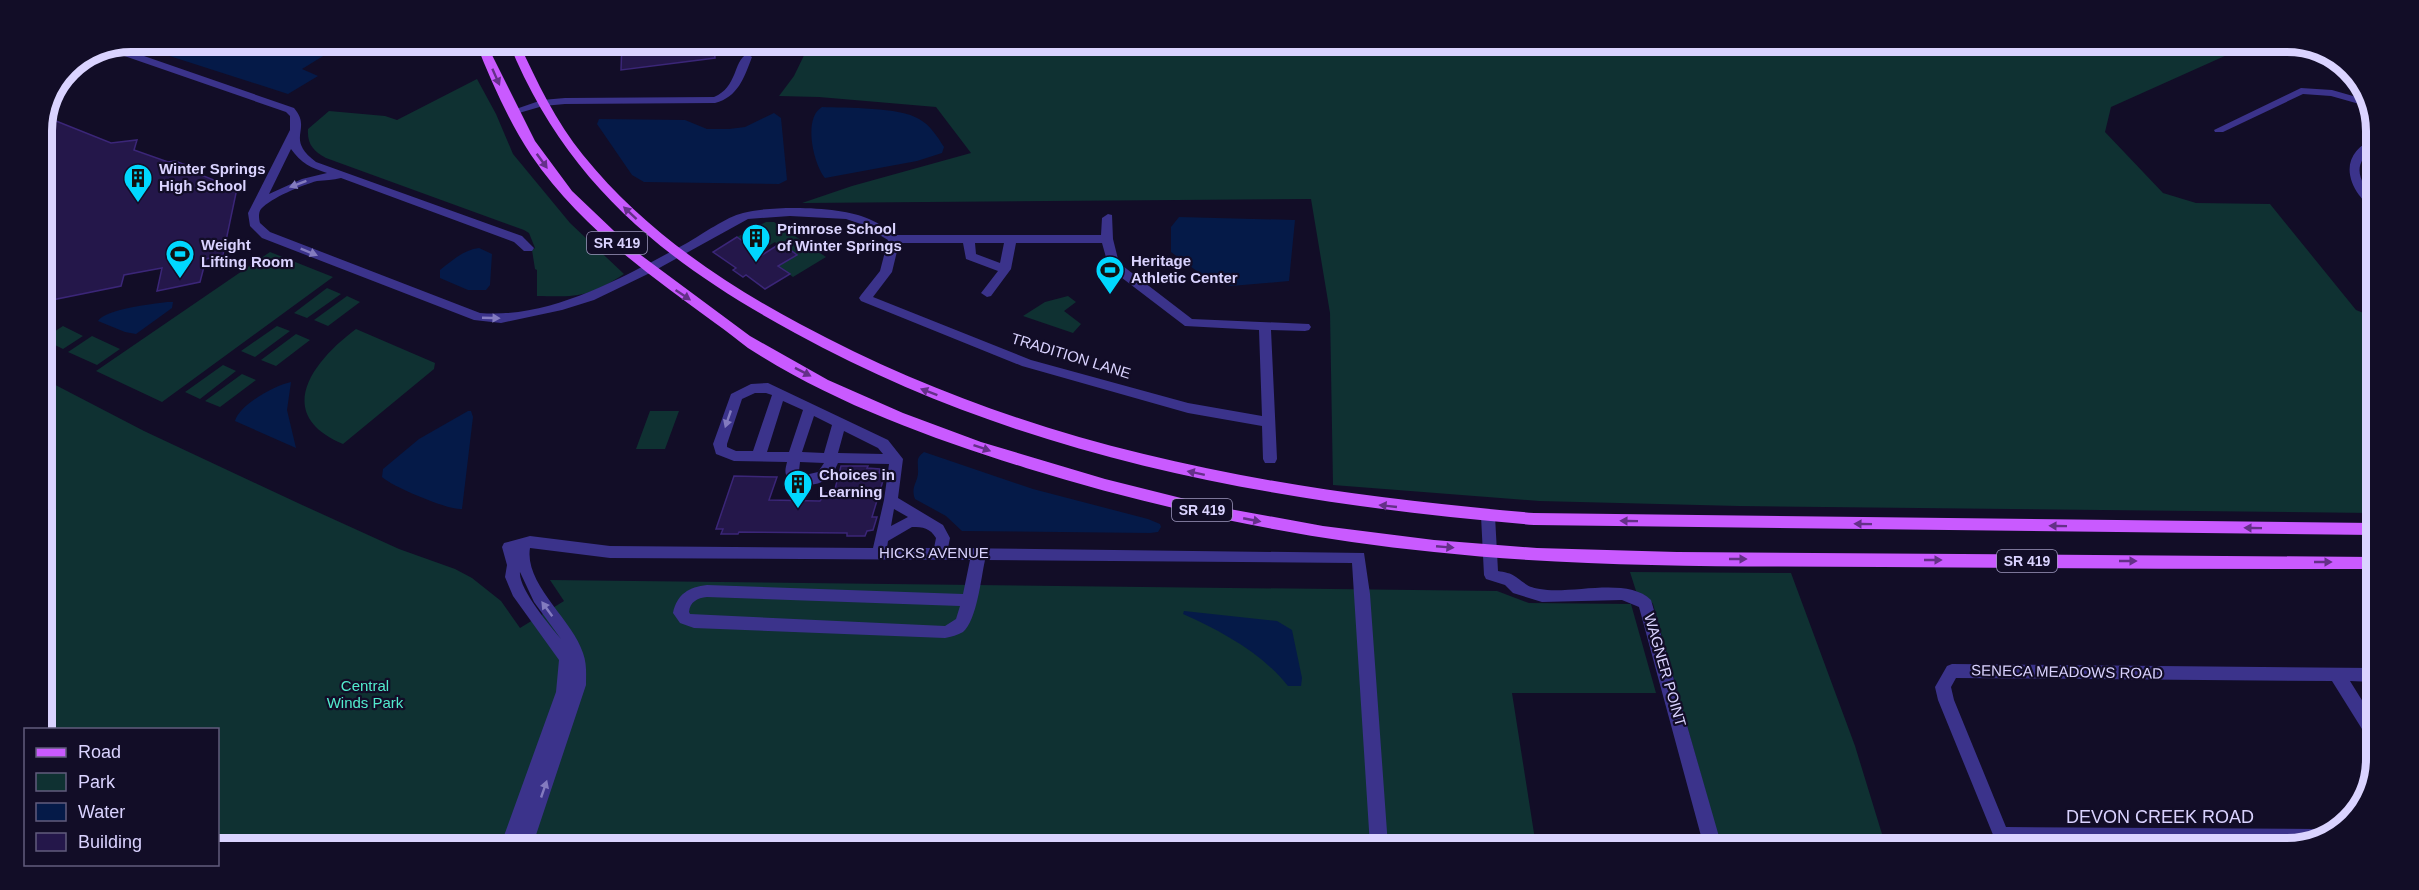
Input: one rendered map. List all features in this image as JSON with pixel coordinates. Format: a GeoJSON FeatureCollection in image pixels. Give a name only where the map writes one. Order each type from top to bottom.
{"type":"FeatureCollection","features":[{"type":"Feature","properties":{"kind":"main road","name":"SR 419"},"geometry":{"type":"LineString","coordinates":[[485,52],[512,112],[534,150],[564,190],[603,230],[648,269],[752,344],[784,362],[897,416],[992,452],[1118,489],[1216,513],[1333,534],[1490,552],[1680,558],[2366,563]]}},
{"type":"Feature","properties":{"kind":"main road","name":"SR 419"},"geometry":{"type":"LineString","coordinates":[[518,52],[542,103],[564,138],[595,177],[632,215],[677,253],[752,304],[847,356],[921,389],[1044,433],[1144,461],[1270,488],[1377,504],[1488,516],[1623,521],[2366,529]]}},
{"type":"Feature","properties":{"kind":"street"},"geometry":{"type":"LineString","coordinates":[[125,53],[290,110],[297,115],[298,120],[294,132],[257,208],[253,220],[256,228],[390,284],[478,317],[501,319],[562,306],[590,297],[648,269],[745,216],[768,212],[847,215],[865,221],[894,239],[1107,239]]}},
{"type":"Feature","properties":{"kind":"street"},"geometry":{"type":"LineString","coordinates":[[512,112],[542,103],[704,101],[723,97],[737,84],[747,57]]}},
{"type":"Feature","properties":{"kind":"street"},"geometry":{"type":"LineString","coordinates":[[2219,130],[2301,91],[2332,93],[2360,101]]}},
{"type":"Feature","properties":{"kind":"street"},"geometry":{"type":"LineString","coordinates":[[723,97],[734,108]]}},
{"type":"Feature","properties":{"kind":"street"},"geometry":{"type":"LineString","coordinates":[[294,132],[295,148],[301,158],[345,177],[518,239],[528,248]]}},
{"type":"Feature","properties":{"kind":"street"},"geometry":{"type":"LineString","coordinates":[[2366,147],[2360,151],[2353,166],[2353,178],[2366,195]]}},
{"type":"Feature","properties":{"kind":"street"},"geometry":{"type":"LineString","coordinates":[[257,208],[301,182],[316,178],[345,177]]}},
{"type":"Feature","properties":{"kind":"street"},"geometry":{"type":"LineString","coordinates":[[1108,218],[1107,239],[1113,266],[1189,323],[1305,327]]}},
{"type":"Feature","properties":{"kind":"street","name":"TRADITION LANE"},"geometry":{"type":"LineString","coordinates":[[894,239],[886,272],[865,298],[1027,363],[1188,408],[1269,422]]}},
{"type":"Feature","properties":{"kind":"street"},"geometry":{"type":"LineString","coordinates":[[969,239],[970,256],[1005,269]]}},
{"type":"Feature","properties":{"kind":"street"},"geometry":{"type":"LineString","coordinates":[[987,293],[1005,269],[1011,239]]}},
{"type":"Feature","properties":{"kind":"street"},"geometry":{"type":"LineString","coordinates":[[1265,325],[1270,459]]}},
{"type":"Feature","properties":{"kind":"street"},"geometry":{"type":"LineString","coordinates":[[880,545],[891,500],[896,459],[884,444],[768,388],[752,388],[736,397],[720,444],[721,450],[734,456],[896,459]]}},
{"type":"Feature","properties":{"kind":"street"},"geometry":{"type":"LineString","coordinates":[[758,457],[779,394]]}},
{"type":"Feature","properties":{"kind":"street"},"geometry":{"type":"LineString","coordinates":[[810,408],[791,469],[795,476],[803,480],[813,480],[823,477],[828,472],[839,423]]}},
{"type":"Feature","properties":{"kind":"street"},"geometry":{"type":"LineString","coordinates":[[891,500],[938,529],[943,538],[940,553]]}},
{"type":"Feature","properties":{"kind":"street"},"geometry":{"type":"LineString","coordinates":[[1488,516],[1490,552]]}},
{"type":"Feature","properties":{"kind":"street"},"geometry":{"type":"LineString","coordinates":[[880,545],[910,522],[926,521]]}},
{"type":"Feature","properties":{"kind":"street","name":"HICKS AVENUE"},"geometry":{"type":"LineString","coordinates":[[516,545],[530,542],[610,552],[880,545],[940,553],[979,554],[1241,549],[1359,557],[1378,838]]}},
{"type":"Feature","properties":{"kind":"street"},"geometry":{"type":"LineString","coordinates":[[511,838],[564,692],[568,668],[563,651],[518,592],[512,577],[516,545]]}},
{"type":"Feature","properties":{"kind":"street"},"geometry":{"type":"LineString","coordinates":[[516,545],[521,550],[527,579],[574,645],[579,658],[579,677],[527,838]]}},
{"type":"Feature","properties":{"kind":"street","name":"WAGNER POINT"},"geometry":{"type":"LineString","coordinates":[[1490,552],[1491,575],[1510,580],[1518,589],[1529,594],[1549,597],[1622,594],[1642,600],[1646,604],[1711,838]]}},
{"type":"Feature","properties":{"kind":"street"},"geometry":{"type":"LineString","coordinates":[[968,600],[707,591],[690,595],[683,603],[681,613],[685,618],[694,622],[945,632],[955,629],[960,624],[968,600],[979,554]]}},
{"type":"Feature","properties":{"kind":"street","name":"SENECA MEADOWS ROAD"},"geometry":{"type":"LineString","coordinates":[[2003,838],[1946,700],[1943,687],[1952,671],[2366,675]]}},
{"type":"Feature","properties":{"kind":"street"},"geometry":{"type":"LineString","coordinates":[[2337,675],[2366,721]]}},
{"type":"Feature","properties":{"kind":"street","name":"DEVON CREEK ROAD"},"geometry":{"type":"LineString","coordinates":[[2240,838],[2295,837]]}},
{"type":"Feature","properties":{"kind":"green space"},"geometry":{"type":"Polygon","coordinates":[[[806,52],[2234,52],[2111,107],[2105,132],[2163,193],[2196,203],[2270,204],[2356,310],[2366,314],[2366,513],[1739,506],[1539,501],[1333,485],[1330,313],[1311,199],[802,203],[852,186],[971,153],[936,107],[779,96],[794,76],[806,52]]]}},
{"type":"Feature","properties":{"kind":"green space"},"geometry":{"type":"Polygon","coordinates":[[[477,79],[496,114],[513,154],[570,223],[624,274],[583,294],[537,296],[537,270],[532,250],[535,248],[529,233],[326,158],[314,150],[310,143],[308,129],[329,111],[385,116],[397,120],[477,79]]]}},
{"type":"Feature","properties":{"kind":"green space"},"geometry":{"type":"Polygon","coordinates":[[[766,222],[774,222],[826,257],[793,277],[778,266],[797,254],[775,242],[758,252],[737,237],[766,222]]]}},
{"type":"Feature","properties":{"kind":"green space"},"geometry":{"type":"Polygon","coordinates":[[[270,252],[333,277],[162,402],[96,371],[270,252]]]}},
{"type":"Feature","properties":{"kind":"green space"},"geometry":{"type":"Polygon","coordinates":[[[327,288],[341,294],[307,318],[294,313],[327,288]]]}},
{"type":"Feature","properties":{"kind":"green space"},"geometry":{"type":"Polygon","coordinates":[[[347,296],[360,302],[328,326],[314,320],[347,296]]]}},
{"type":"Feature","properties":{"kind":"green space"},"geometry":{"type":"Polygon","coordinates":[[[1068,296],[1076,302],[1064,311],[1081,324],[1073,333],[1023,316],[1045,302],[1068,296]]]}},
{"type":"Feature","properties":{"kind":"green space"},"geometry":{"type":"Polygon","coordinates":[[[63,326],[83,336],[63,349],[53,344],[53,332],[63,326]]]}},
{"type":"Feature","properties":{"kind":"green space"},"geometry":{"type":"Polygon","coordinates":[[[277,326],[290,331],[255,357],[241,351],[277,326]]]}},
{"type":"Feature","properties":{"kind":"green space"},"geometry":{"type":"Polygon","coordinates":[[[356,329],[435,363],[434,369],[343,444],[321,432],[309,418],[305,403],[307,387],[314,372],[326,356],[356,329]]]}},
{"type":"Feature","properties":{"kind":"green space"},"geometry":{"type":"Polygon","coordinates":[[[296,334],[310,340],[276,366],[261,360],[296,334]]]}},
{"type":"Feature","properties":{"kind":"green space"},"geometry":{"type":"Polygon","coordinates":[[[92,336],[120,349],[97,365],[68,352],[92,336]]]}},
{"type":"Feature","properties":{"kind":"green space"},"geometry":{"type":"Polygon","coordinates":[[[223,365],[236,371],[200,399],[185,392],[223,365]]]}},
{"type":"Feature","properties":{"kind":"green space"},"geometry":{"type":"Polygon","coordinates":[[[242,374],[256,380],[220,407],[205,401],[242,374]]]}},
{"type":"Feature","properties":{"kind":"green space","name":"Central Winds Park"},"geometry":{"type":"Polygon","coordinates":[[[53,384],[144,431],[300,504],[399,549],[455,569],[472,578],[501,601],[520,628],[564,601],[550,580],[1497,591],[1529,603],[1631,604],[1656,693],[1512,693],[1535,838],[219,838],[219,728],[53,728],[53,384]]]}},
{"type":"Feature","properties":{"kind":"green space"},"geometry":{"type":"Polygon","coordinates":[[[650,411],[679,411],[665,449],[636,449],[650,411]]]}},
{"type":"Feature","properties":{"kind":"green space"},"geometry":{"type":"Polygon","coordinates":[[[1630,572],[1791,573],[1855,746],[1883,838],[1718,838],[1653,604],[1647,597],[1636,591],[1630,572]]]}},
{"type":"Feature","properties":{"kind":"water"},"geometry":{"type":"Polygon","coordinates":[[[157,52],[346,52],[328,53],[302,69],[318,76],[288,94],[157,52]]]}},
{"type":"Feature","properties":{"kind":"water"},"geometry":{"type":"Polygon","coordinates":[[[822,107],[872,109],[910,115],[923,121],[933,131],[944,147],[942,153],[917,161],[825,178],[814,152],[811,130],[816,113],[822,107]]]}},
{"type":"Feature","properties":{"kind":"water"},"geometry":{"type":"Polygon","coordinates":[[[774,113],[781,118],[787,180],[779,184],[644,182],[632,175],[597,124],[599,119],[685,120],[707,129],[729,129],[745,127],[774,113]]]}},
{"type":"Feature","properties":{"kind":"water"},"geometry":{"type":"Polygon","coordinates":[[[1179,217],[1295,220],[1289,281],[1231,286],[1209,280],[1171,252],[1171,227],[1179,217]]]}},
{"type":"Feature","properties":{"kind":"water"},"geometry":{"type":"Polygon","coordinates":[[[479,248],[492,254],[490,285],[486,290],[468,290],[440,278],[440,270],[449,263],[463,253],[479,248]]]}},
{"type":"Feature","properties":{"kind":"water"},"geometry":{"type":"Polygon","coordinates":[[[173,302],[172,308],[136,334],[98,321],[119,310],[173,302]]]}},
{"type":"Feature","properties":{"kind":"water"},"geometry":{"type":"Polygon","coordinates":[[[291,382],[287,410],[296,448],[235,421],[250,402],[276,387],[291,382]]]}},
{"type":"Feature","properties":{"kind":"water"},"geometry":{"type":"Polygon","coordinates":[[[471,411],[473,417],[462,509],[455,509],[421,497],[382,477],[383,469],[419,439],[471,411]]]}},
{"type":"Feature","properties":{"kind":"water"},"geometry":{"type":"Polygon","coordinates":[[[924,452],[1033,489],[1148,519],[1160,524],[1161,527],[1158,532],[1150,533],[962,531],[946,516],[915,499],[918,460],[924,452]]]}},
{"type":"Feature","properties":{"kind":"water"},"geometry":{"type":"Polygon","coordinates":[[[1184,611],[1277,621],[1292,630],[1302,678],[1301,686],[1288,686],[1278,674],[1253,653],[1212,628],[1183,614],[1184,611]]]}},
{"type":"Feature","properties":{"kind":"building"},"geometry":{"type":"Polygon","coordinates":[[[622,52],[715,52],[715,58],[621,70],[622,52]]]}},
{"type":"Feature","properties":{"kind":"building","name":"Winter Springs High School"},"geometry":{"type":"Polygon","coordinates":[[[54,120],[111,143],[137,140],[134,150],[168,162],[175,161],[186,165],[181,167],[234,188],[236,193],[223,255],[206,259],[200,282],[157,291],[162,268],[124,275],[121,286],[53,300],[54,120]]]}},
{"type":"Feature","properties":{"kind":"building","name":"Primrose School of Winter Springs"},"geometry":{"type":"Polygon","coordinates":[[[737,237],[762,255],[781,243],[797,255],[778,266],[790,274],[765,289],[746,275],[743,277],[733,270],[736,268],[713,252],[737,237]]]}},
{"type":"Feature","properties":{"kind":"building","name":"Choices in Learning"},"geometry":{"type":"Polygon","coordinates":[[[841,466],[868,466],[867,468],[880,469],[879,473],[885,474],[872,517],[877,517],[873,530],[867,531],[865,536],[847,536],[847,533],[739,532],[738,534],[721,534],[723,529],[716,529],[734,476],[777,477],[769,500],[820,501],[826,493],[835,489],[841,466]]]}},
{"type":"Feature","properties":{"kind":"place","name":"Winter Springs High School"},"geometry":{"type":"Point","coordinates":[138,204]}},
{"type":"Feature","properties":{"kind":"place","name":"Primrose School of Winter Springs"},"geometry":{"type":"Point","coordinates":[756,264]}},
{"type":"Feature","properties":{"kind":"place","name":"Weight Lifting Room"},"geometry":{"type":"Point","coordinates":[180,280]}},
{"type":"Feature","properties":{"kind":"place","name":"Heritage Athletic Center"},"geometry":{"type":"Point","coordinates":[1110,296]}},
{"type":"Feature","properties":{"kind":"place","name":"Choices in Learning"},"geometry":{"type":"Point","coordinates":[798,510]}}]}
